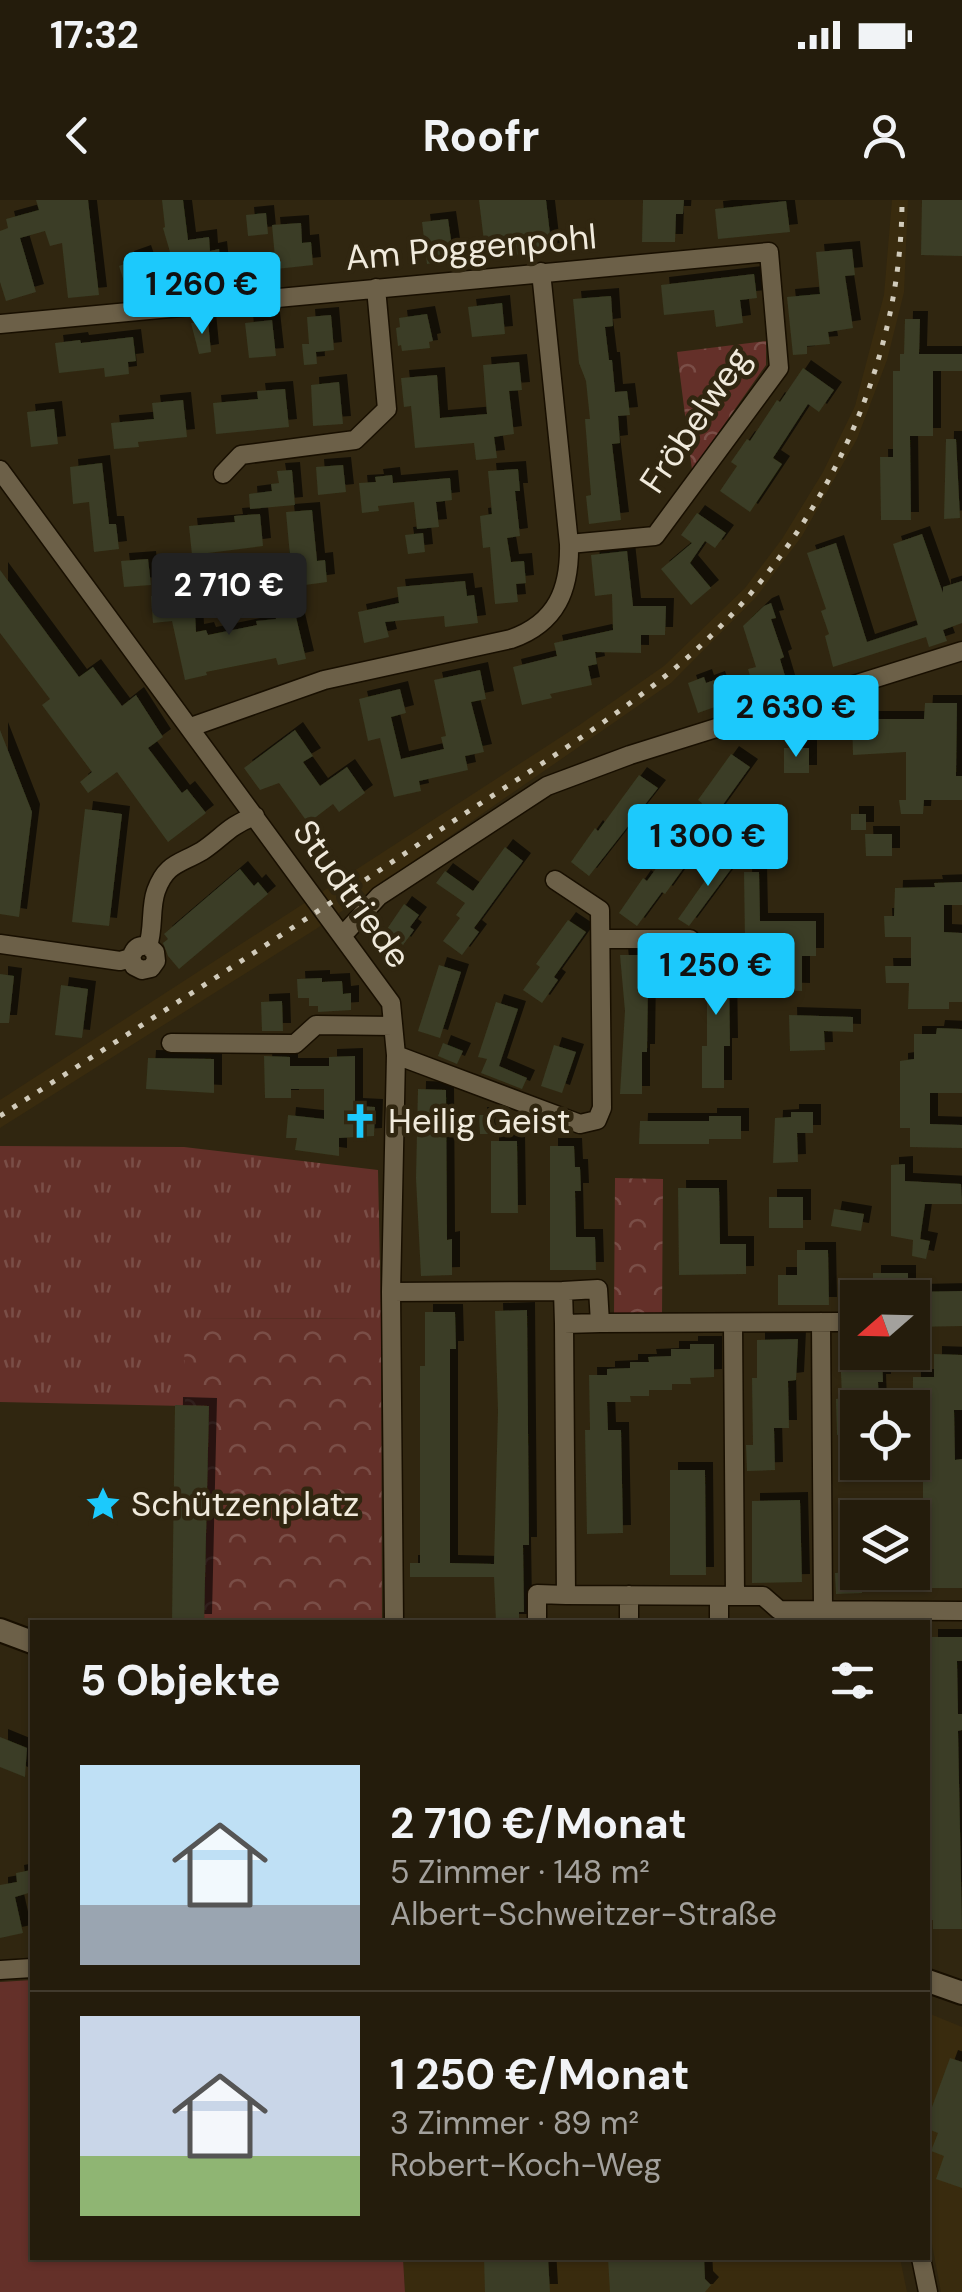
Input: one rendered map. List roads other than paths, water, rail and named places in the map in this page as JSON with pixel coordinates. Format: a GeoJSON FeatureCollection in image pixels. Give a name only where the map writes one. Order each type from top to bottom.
{"type":"FeatureCollection","features":[{"type":"Feature","properties":{"kind":"street","name":"Am Poggenpohl"},"geometry":{"type":"LineString","coordinates":[[0,324],[770,252]]}},
{"type":"Feature","properties":{"kind":"street","name":"Fröbelweg"},"geometry":{"type":"LineString","coordinates":[[570,544],[654,536],[779,368],[770,252]]}},
{"type":"Feature","properties":{"kind":"street"},"geometry":{"type":"LineString","coordinates":[[191,728],[324,680],[498,643],[531,632],[549,613],[570,576],[570,544],[541,272]]}},
{"type":"Feature","properties":{"kind":"street"},"geometry":{"type":"LineString","coordinates":[[223,474],[241,454],[354,440],[388,409],[376,288]]}},
{"type":"Feature","properties":{"kind":"street","name":"Studtriede"},"geometry":{"type":"LineString","coordinates":[[0,470],[392,1003],[396,1055],[391,1292],[394,1620]]}},
{"type":"Feature","properties":{"kind":"street"},"geometry":{"type":"LineString","coordinates":[[343,935],[379,896],[546,786],[630,755],[962,651]]}},
{"type":"Feature","properties":{"kind":"street"},"geometry":{"type":"LineString","coordinates":[[0,944],[120,960],[131,958],[134,966],[142,970],[151,968],[156,961],[155,952],[148,946],[154,929],[154,895],[164,875],[178,861],[204,850],[233,824],[255,816]]}},
{"type":"Feature","properties":{"kind":"street"},"geometry":{"type":"LineString","coordinates":[[396,1055],[580,1124],[597,1120],[602,1108],[600,910],[554,880]]}},
{"type":"Feature","properties":{"kind":"street"},"geometry":{"type":"LineString","coordinates":[[601,938],[690,940]]}},
{"type":"Feature","properties":{"kind":"street"},"geometry":{"type":"LineString","coordinates":[[172,1043],[296,1044],[316,1025],[393,1026]]}},
{"type":"Feature","properties":{"kind":"street"},"geometry":{"type":"LineString","coordinates":[[391,1292],[598,1289],[600,1323]]}},
{"type":"Feature","properties":{"kind":"street"},"geometry":{"type":"LineString","coordinates":[[563,1291],[566,1595]]}},
{"type":"Feature","properties":{"kind":"street"},"geometry":{"type":"LineString","coordinates":[[815,1614],[821,1322]]}},
{"type":"Feature","properties":{"kind":"street"},"geometry":{"type":"LineString","coordinates":[[564,1324],[840,1322]]}},
{"type":"Feature","properties":{"kind":"street"},"geometry":{"type":"LineString","coordinates":[[720,1620],[727,1596],[733,1323]]}},
{"type":"Feature","properties":{"kind":"street"},"geometry":{"type":"LineString","coordinates":[[536,1620],[537,1594],[763,1596],[779,1610],[815,1614],[905,1617],[962,1611]]}},
{"type":"Feature","properties":{"kind":"street"},"geometry":{"type":"LineString","coordinates":[[629,1595],[629,1620]]}},
{"type":"Feature","properties":{"kind":"street"},"geometry":{"type":"LineString","coordinates":[[0,1630],[30,1641]]}},
{"type":"Feature","properties":{"kind":"street"},"geometry":{"type":"LineString","coordinates":[[0,1970],[30,1968]]}},
{"type":"Feature","properties":{"kind":"street"},"geometry":{"type":"LineString","coordinates":[[930,1981],[962,1993]]}},
{"type":"Feature","properties":{"kind":"street"},"geometry":{"type":"LineString","coordinates":[[921,2260],[928,2292]]}},
{"type":"Feature","properties":{"kind":"railway"},"geometry":{"type":"LineString","coordinates":[[0,1116],[583,736],[674,669],[723,624],[767,573],[806,518],[839,459],[866,397],[886,332],[898,267],[902,200]]}},
{"type":"Feature","properties":{"kind":"place","name":"Heilig Geist"},"geometry":{"type":"Point","coordinates":[360,1121]}},
{"type":"Feature","properties":{"kind":"place","name":"Schützenplatz"},"geometry":{"type":"Point","coordinates":[103,1504]}}]}
